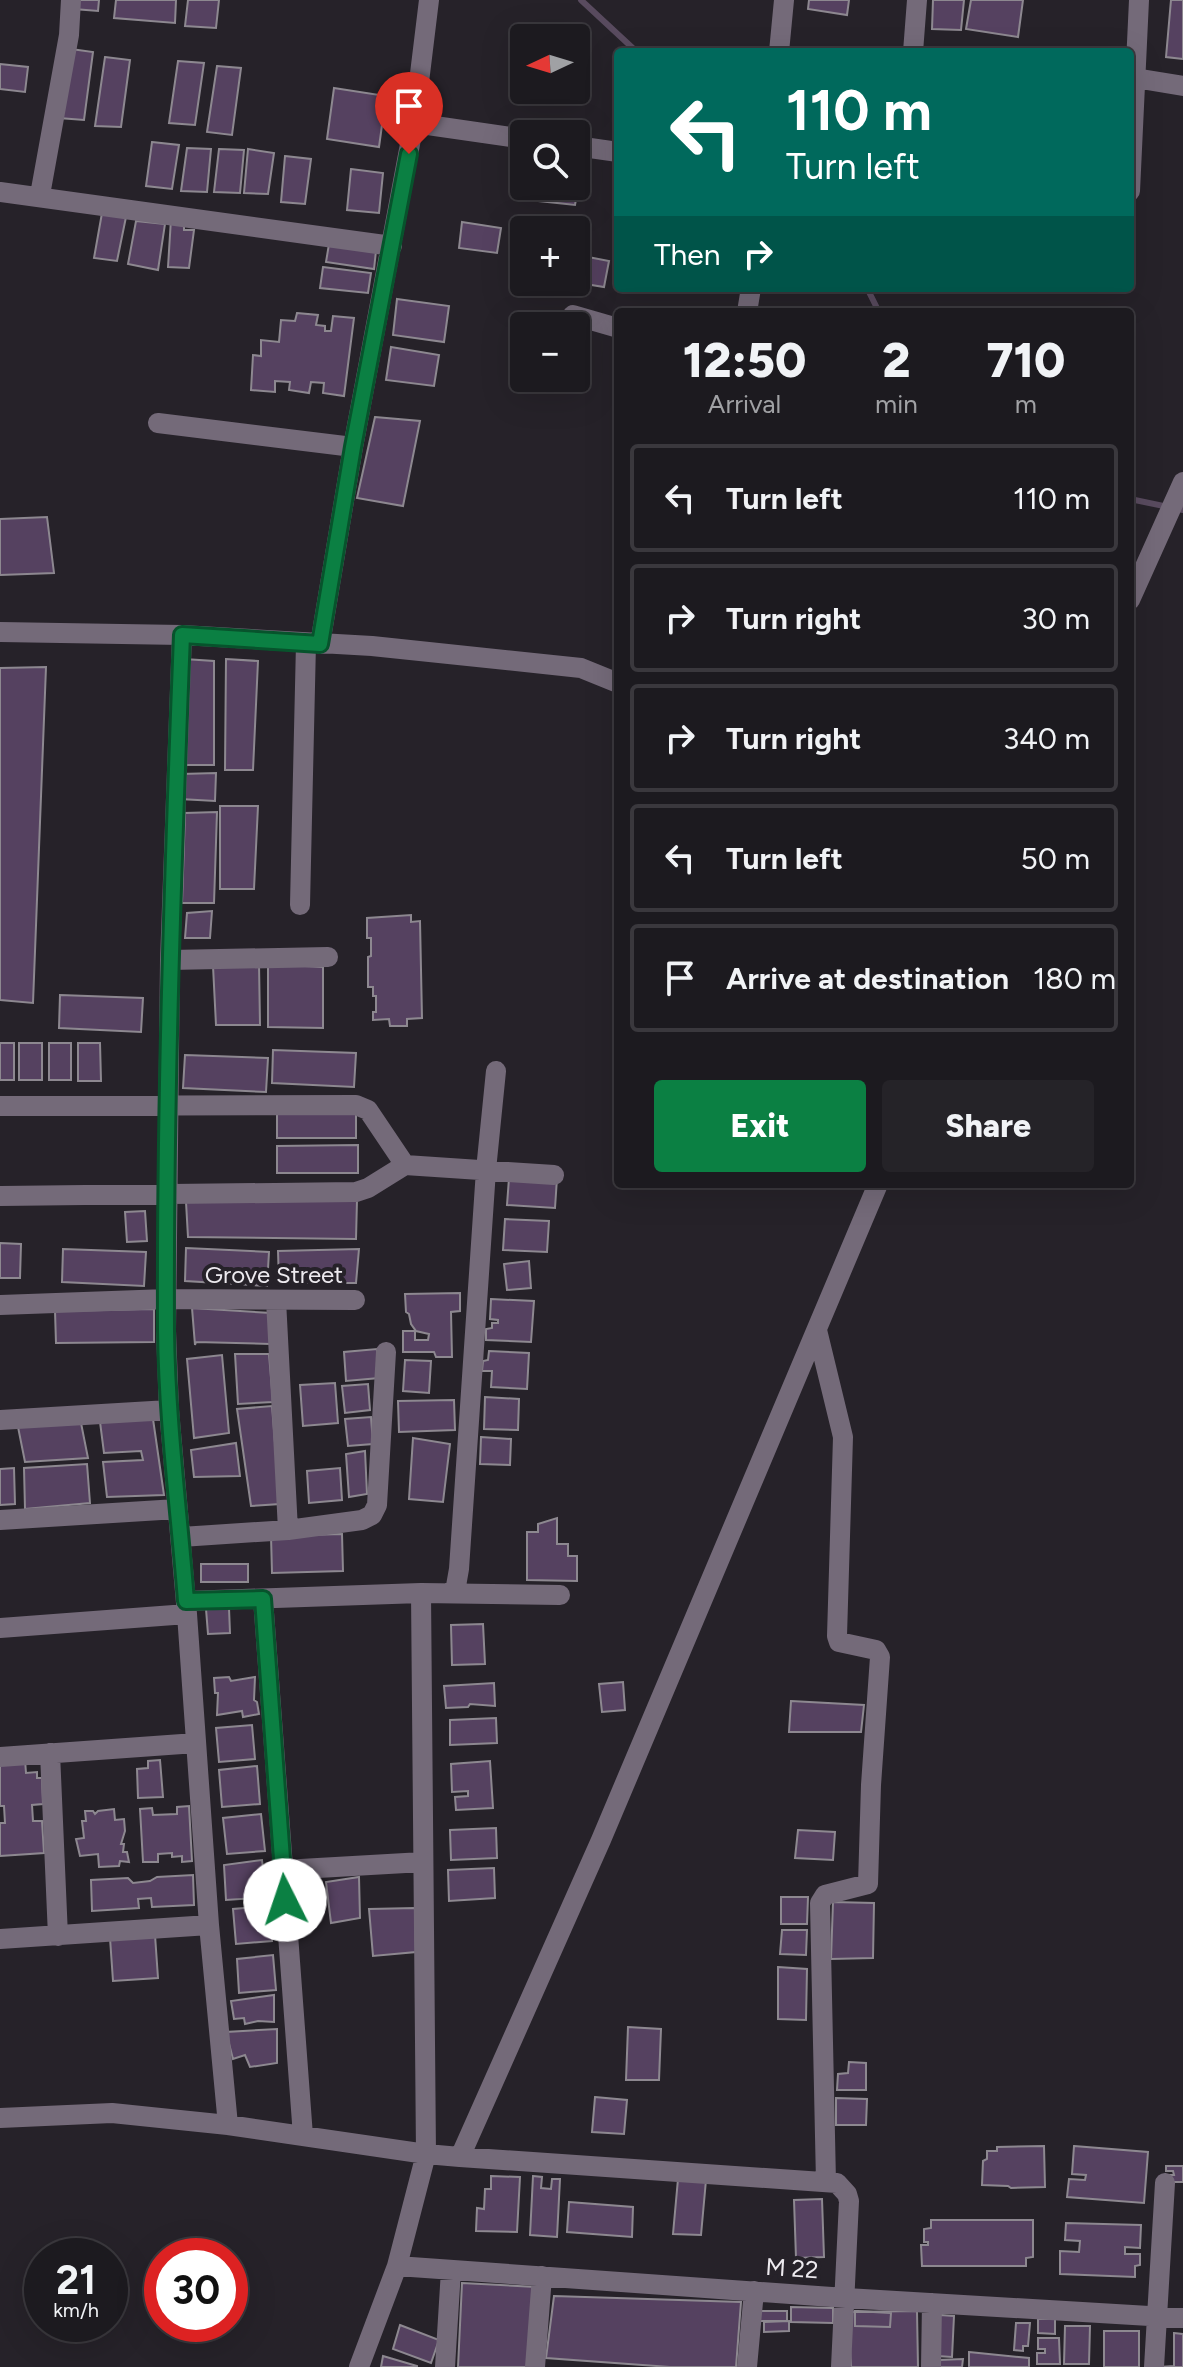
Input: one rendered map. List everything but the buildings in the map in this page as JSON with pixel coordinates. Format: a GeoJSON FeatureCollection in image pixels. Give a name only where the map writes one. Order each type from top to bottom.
{"type":"FeatureCollection","features":[{"type":"Feature","properties":{"kind":"street"},"geometry":{"type":"LineString","coordinates":[[40,195],[69,35],[71,0]]}},
{"type":"Feature","properties":{"kind":"street"},"geometry":{"type":"LineString","coordinates":[[300,905],[313,644],[392,246],[414,123],[429,0]]}},
{"type":"Feature","properties":{"kind":"street"},"geometry":{"type":"LineString","coordinates":[[779,48],[784,0]]}},
{"type":"Feature","properties":{"kind":"street"},"geometry":{"type":"LineString","coordinates":[[913,48],[917,0]]}},
{"type":"Feature","properties":{"kind":"street"},"geometry":{"type":"LineString","coordinates":[[1134,101],[1139,0]]}},
{"type":"Feature","properties":{"kind":"street"},"geometry":{"type":"LineString","coordinates":[[1135,78],[1183,86]]}},
{"type":"Feature","properties":{"kind":"street"},"geometry":{"type":"LineString","coordinates":[[414,123],[510,137]]}},
{"type":"Feature","properties":{"kind":"street"},"geometry":{"type":"LineString","coordinates":[[590,148],[614,151]]}},
{"type":"Feature","properties":{"kind":"street"},"geometry":{"type":"LineString","coordinates":[[0,192],[40,195],[392,246]]}},
{"type":"Feature","properties":{"kind":"street"},"geometry":{"type":"LineString","coordinates":[[590,320],[614,327]]}},
{"type":"Feature","properties":{"kind":"street"},"geometry":{"type":"LineString","coordinates":[[158,423],[353,447]]}},
{"type":"Feature","properties":{"kind":"street"},"geometry":{"type":"LineString","coordinates":[[1134,591],[1183,482]]}},
{"type":"Feature","properties":{"kind":"street"},"geometry":{"type":"LineString","coordinates":[[0,632],[182,635],[372,646],[581,668],[614,681]]}},
{"type":"Feature","properties":{"kind":"street"},"geometry":{"type":"LineString","coordinates":[[182,635],[170,960],[169,1410],[187,1608],[209,1925],[228,2125]]}},
{"type":"Feature","properties":{"kind":"street"},"geometry":{"type":"LineString","coordinates":[[170,960],[328,957]]}},
{"type":"Feature","properties":{"kind":"street"},"geometry":{"type":"LineString","coordinates":[[451,1593],[456,1586],[459,1569],[486,1170],[496,1071]]}},
{"type":"Feature","properties":{"kind":"street"},"geometry":{"type":"LineString","coordinates":[[0,1106],[356,1105],[368,1110],[405,1165]]}},
{"type":"Feature","properties":{"kind":"street"},"geometry":{"type":"LineString","coordinates":[[0,1196],[356,1192],[405,1165],[554,1175]]}},
{"type":"Feature","properties":{"kind":"street"},"geometry":{"type":"LineString","coordinates":[[460,2157],[601,1840],[876,1188]]}},
{"type":"Feature","properties":{"kind":"street","name":"Grove Street"},"geometry":{"type":"LineString","coordinates":[[0,1305],[167,1299],[355,1300]]}},
{"type":"Feature","properties":{"kind":"street"},"geometry":{"type":"LineString","coordinates":[[276,1300],[288,1530]]}},
{"type":"Feature","properties":{"kind":"street"},"geometry":{"type":"LineString","coordinates":[[817,1330],[843,1437],[837,1636],[839,1642],[845,1645],[876,1650],[880,1657],[868,1884],[825,1895],[820,1903],[826,2182]]}},
{"type":"Feature","properties":{"kind":"street"},"geometry":{"type":"LineString","coordinates":[[181,1537],[288,1530],[362,1520],[372,1515],[377,1505],[386,1352]]}},
{"type":"Feature","properties":{"kind":"street"},"geometry":{"type":"LineString","coordinates":[[0,1420],[169,1410]]}},
{"type":"Feature","properties":{"kind":"street"},"geometry":{"type":"LineString","coordinates":[[0,1520],[177,1509]]}},
{"type":"Feature","properties":{"kind":"street"},"geometry":{"type":"LineString","coordinates":[[359,2367],[397,2266],[426,2154],[421,1593]]}},
{"type":"Feature","properties":{"kind":"street"},"geometry":{"type":"LineString","coordinates":[[0,1628],[263,1599],[421,1593],[560,1595]]}},
{"type":"Feature","properties":{"kind":"street"},"geometry":{"type":"LineString","coordinates":[[263,1599],[303,2136]]}},
{"type":"Feature","properties":{"kind":"street"},"geometry":{"type":"LineString","coordinates":[[0,1757],[196,1743]]}},
{"type":"Feature","properties":{"kind":"street"},"geometry":{"type":"LineString","coordinates":[[50,1753],[58,1936]]}},
{"type":"Feature","properties":{"kind":"street"},"geometry":{"type":"LineString","coordinates":[[283,1870],[423,1862]]}},
{"type":"Feature","properties":{"kind":"street"},"geometry":{"type":"LineString","coordinates":[[0,1939],[209,1925]]}},
{"type":"Feature","properties":{"kind":"street"},"geometry":{"type":"LineString","coordinates":[[0,2118],[112,2113],[228,2125],[426,2154],[837,2183],[849,2201],[841,2367]]}},
{"type":"Feature","properties":{"kind":"street"},"geometry":{"type":"LineString","coordinates":[[1154,2367],[1165,2183]]}},
{"type":"Feature","properties":{"kind":"street","name":"M 22"},"geometry":{"type":"LineString","coordinates":[[397,2266],[1183,2318]]}},
{"type":"Feature","properties":{"kind":"street"},"geometry":{"type":"LineString","coordinates":[[445,2367],[451,2270]]}},
{"type":"Feature","properties":{"kind":"street"},"geometry":{"type":"LineString","coordinates":[[535,2367],[542,2276]]}},
{"type":"Feature","properties":{"kind":"street"},"geometry":{"type":"LineString","coordinates":[[747,2367],[754,2291]]}},
{"type":"Feature","properties":{"kind":"street"},"geometry":{"type":"LineString","coordinates":[[931,2367],[932,2303]]}},
{"type":"Feature","properties":{"kind":"waterway"},"geometry":{"type":"LineString","coordinates":[[581,0],[633,48]]}},
{"type":"Feature","properties":{"kind":"waterway"},"geometry":{"type":"LineString","coordinates":[[869,292],[877,308]]}},
{"type":"Feature","properties":{"kind":"waterway"},"geometry":{"type":"LineString","coordinates":[[1134,500],[1183,510]]}},
{"type":"Feature","properties":{"kind":"route"},"geometry":{"type":"LineString","coordinates":[[285,1900],[263,1599],[186,1601],[177,1509],[166,1331],[170,960],[182,635],[320,644],[353,447],[409,154]]}}]}
